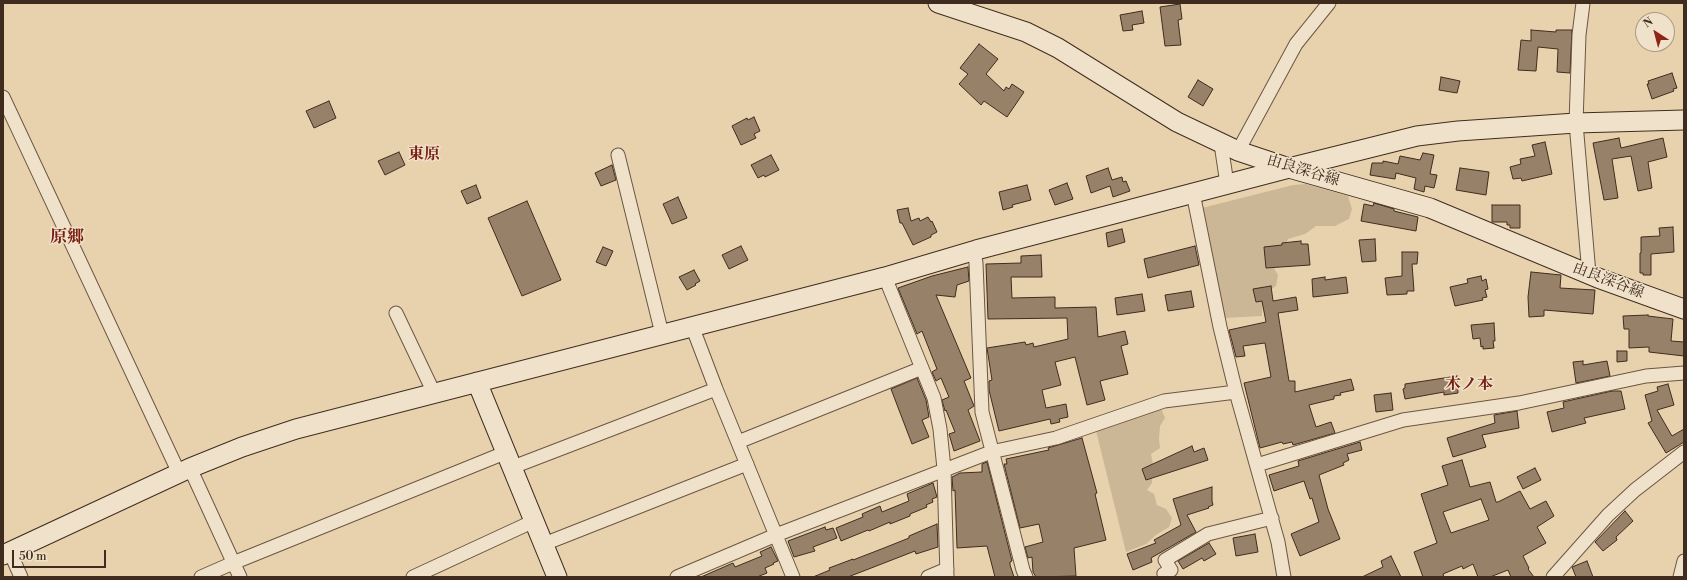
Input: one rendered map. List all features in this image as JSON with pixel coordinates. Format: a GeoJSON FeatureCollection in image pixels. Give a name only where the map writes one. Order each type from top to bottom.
{"type":"FeatureCollection","features":[{"type":"Feature","properties":{"kind":"street","name":"由良深谷線"},"geometry":{"type":"LineString","coordinates":[[938,3],[1026,32],[1058,48],[1177,122],[1229,147],[1289,168],[1430,208],[1589,274],[1684,309]]}},
{"type":"Feature","properties":{"kind":"street"},"geometry":{"type":"LineString","coordinates":[[1227,184],[1229,147],[1296,44],[1329,3]]}},
{"type":"Feature","properties":{"kind":"street"},"geometry":{"type":"LineString","coordinates":[[1583,3],[1579,35],[1576,123],[1589,274]]}},
{"type":"Feature","properties":{"kind":"street"},"geometry":{"type":"LineString","coordinates":[[3,97],[184,471],[240,577]]}},
{"type":"Feature","properties":{"kind":"street"},"geometry":{"type":"LineString","coordinates":[[21,577],[6,554],[184,471],[242,447],[296,429],[885,277],[974,251],[1227,184],[1417,136],[1458,131],[1576,123],[1684,120]]}},
{"type":"Feature","properties":{"kind":"street"},"geometry":{"type":"LineString","coordinates":[[618,156],[662,334]]}},
{"type":"Feature","properties":{"kind":"street"},"geometry":{"type":"LineString","coordinates":[[1193,193],[1220,327],[1236,392],[1272,518],[1284,577]]}},
{"type":"Feature","properties":{"kind":"street"},"geometry":{"type":"LineString","coordinates":[[974,251],[976,258],[982,412],[991,452],[1026,577]]}},
{"type":"Feature","properties":{"kind":"street"},"geometry":{"type":"LineString","coordinates":[[885,277],[934,398],[940,429],[944,469],[947,573],[928,577]]}},
{"type":"Feature","properties":{"kind":"street"},"geometry":{"type":"LineString","coordinates":[[396,313],[434,393]]}},
{"type":"Feature","properties":{"kind":"street"},"geometry":{"type":"LineString","coordinates":[[692,326],[716,389],[793,577]]}},
{"type":"Feature","properties":{"kind":"street"},"geometry":{"type":"LineString","coordinates":[[738,442],[922,368]]}},
{"type":"Feature","properties":{"kind":"street"},"geometry":{"type":"LineString","coordinates":[[1257,465],[1403,420],[1519,403],[1646,376],[1684,373]]}},
{"type":"Feature","properties":{"kind":"street"},"geometry":{"type":"LineString","coordinates":[[477,382],[557,577]]}},
{"type":"Feature","properties":{"kind":"street"},"geometry":{"type":"LineString","coordinates":[[201,577],[233,563],[510,460],[716,389]]}},
{"type":"Feature","properties":{"kind":"street"},"geometry":{"type":"LineString","coordinates":[[677,577],[776,535],[991,452],[1056,438],[1142,407],[1164,401],[1236,392]]}},
{"type":"Feature","properties":{"kind":"street"},"geometry":{"type":"LineString","coordinates":[[1553,577],[1608,515],[1635,490],[1684,452]]}},
{"type":"Feature","properties":{"kind":"street"},"geometry":{"type":"LineString","coordinates":[[544,544],[747,464]]}},
{"type":"Feature","properties":{"kind":"street"},"geometry":{"type":"LineString","coordinates":[[1165,577],[1164,574],[1171,570],[1165,560],[1208,534],[1272,518]]}},
{"type":"Feature","properties":{"kind":"street"},"geometry":{"type":"LineString","coordinates":[[413,577],[534,521]]}},
{"type":"Feature","properties":{"kind":"street"},"geometry":{"type":"LineString","coordinates":[[1680,577],[1684,561]]}},
{"type":"Feature","properties":{"kind":"shaded area"},"geometry":{"type":"Polygon","coordinates":[[[1306,184],[1348,196],[1352,209],[1349,219],[1335,226],[1316,226],[1305,234],[1288,239],[1286,244],[1268,258],[1278,275],[1276,286],[1263,295],[1262,316],[1224,318],[1202,208],[1293,185],[1306,184]]]}},
{"type":"Feature","properties":{"kind":"shaded area"},"geometry":{"type":"Polygon","coordinates":[[[1160,406],[1165,418],[1160,426],[1160,448],[1151,454],[1153,464],[1152,483],[1147,490],[1154,494],[1157,505],[1166,509],[1172,518],[1169,527],[1156,535],[1146,544],[1126,552],[1096,431],[1160,406]]]}},
{"type":"Feature","properties":{"kind":"building"},"geometry":{"type":"Polygon","coordinates":[[[1180,4],[1182,19],[1178,20],[1181,45],[1165,46],[1160,7],[1180,4]]]}},
{"type":"Feature","properties":{"kind":"building"},"geometry":{"type":"Polygon","coordinates":[[[1142,11],[1144,23],[1132,25],[1133,30],[1123,31],[1120,15],[1142,11]]]}},
{"type":"Feature","properties":{"kind":"building"},"geometry":{"type":"Polygon","coordinates":[[[1531,30],[1556,32],[1556,30],[1572,30],[1570,73],[1557,72],[1558,49],[1538,47],[1536,71],[1518,70],[1521,40],[1531,41],[1531,30]]]}},
{"type":"Feature","properties":{"kind":"building"},"geometry":{"type":"Polygon","coordinates":[[[979,44],[998,59],[986,74],[1004,91],[1006,87],[1009,89],[1012,84],[1024,92],[1007,117],[984,101],[981,105],[959,84],[968,74],[960,68],[979,44]]]}},
{"type":"Feature","properties":{"kind":"building"},"geometry":{"type":"Polygon","coordinates":[[[1672,73],[1677,88],[1673,89],[1674,91],[1652,99],[1647,84],[1649,84],[1648,81],[1672,73]]]}},
{"type":"Feature","properties":{"kind":"building"},"geometry":{"type":"Polygon","coordinates":[[[1441,77],[1460,81],[1457,93],[1439,90],[1441,77]]]}},
{"type":"Feature","properties":{"kind":"building"},"geometry":{"type":"Polygon","coordinates":[[[1198,80],[1213,89],[1203,106],[1188,97],[1198,80]]]}},
{"type":"Feature","properties":{"kind":"building"},"geometry":{"type":"Polygon","coordinates":[[[329,101],[336,118],[314,128],[306,111],[329,101]]]}},
{"type":"Feature","properties":{"kind":"building"},"geometry":{"type":"Polygon","coordinates":[[[754,117],[760,131],[754,134],[756,138],[741,145],[732,126],[747,118],[748,120],[754,117]]]}},
{"type":"Feature","properties":{"kind":"building"},"geometry":{"type":"Polygon","coordinates":[[[1619,138],[1621,148],[1663,138],[1667,157],[1648,162],[1652,188],[1638,191],[1631,156],[1612,159],[1618,198],[1604,200],[1593,143],[1619,138]]]}},
{"type":"Feature","properties":{"kind":"building"},"geometry":{"type":"Polygon","coordinates":[[[1545,142],[1552,174],[1522,181],[1521,178],[1513,179],[1510,167],[1521,164],[1520,159],[1535,156],[1532,145],[1545,142]]]}},
{"type":"Feature","properties":{"kind":"building"},"geometry":{"type":"Polygon","coordinates":[[[399,152],[405,165],[385,175],[378,161],[399,152]]]}},
{"type":"Feature","properties":{"kind":"building"},"geometry":{"type":"Polygon","coordinates":[[[1423,153],[1434,155],[1430,174],[1437,175],[1434,188],[1425,186],[1424,192],[1414,189],[1416,178],[1396,173],[1395,179],[1370,175],[1372,163],[1383,163],[1383,161],[1398,164],[1400,156],[1420,160],[1423,153]]]}},
{"type":"Feature","properties":{"kind":"building"},"geometry":{"type":"Polygon","coordinates":[[[771,155],[779,170],[765,177],[764,175],[758,178],[751,165],[771,155]]]}},
{"type":"Feature","properties":{"kind":"building"},"geometry":{"type":"Polygon","coordinates":[[[612,165],[616,180],[601,186],[595,173],[612,165]]]}},
{"type":"Feature","properties":{"kind":"building"},"geometry":{"type":"Polygon","coordinates":[[[1108,168],[1112,180],[1122,177],[1123,182],[1126,181],[1130,191],[1113,197],[1110,186],[1091,193],[1086,176],[1108,168]]]}},
{"type":"Feature","properties":{"kind":"building"},"geometry":{"type":"Polygon","coordinates":[[[1460,168],[1489,172],[1486,195],[1456,190],[1460,168]]]}},
{"type":"Feature","properties":{"kind":"building"},"geometry":{"type":"Polygon","coordinates":[[[1067,183],[1073,199],[1055,205],[1049,190],[1067,183]]]}},
{"type":"Feature","properties":{"kind":"building"},"geometry":{"type":"Polygon","coordinates":[[[476,185],[481,198],[467,204],[461,191],[476,185]]]}},
{"type":"Feature","properties":{"kind":"building"},"geometry":{"type":"Polygon","coordinates":[[[1027,185],[1031,200],[1012,205],[1013,207],[1003,210],[999,192],[1027,185]]]}},
{"type":"Feature","properties":{"kind":"building"},"geometry":{"type":"Polygon","coordinates":[[[678,197],[687,218],[672,224],[663,204],[678,197]]]}},
{"type":"Feature","properties":{"kind":"building"},"geometry":{"type":"Polygon","coordinates":[[[527,201],[561,280],[522,296],[488,218],[527,201]]]}},
{"type":"Feature","properties":{"kind":"building"},"geometry":{"type":"Polygon","coordinates":[[[1374,203],[1394,209],[1394,211],[1418,217],[1416,231],[1361,221],[1364,204],[1373,206],[1374,203]]]}},
{"type":"Feature","properties":{"kind":"building"},"geometry":{"type":"Polygon","coordinates":[[[1492,205],[1520,205],[1520,228],[1510,228],[1510,225],[1507,225],[1507,222],[1492,222],[1492,205]]]}},
{"type":"Feature","properties":{"kind":"building"},"geometry":{"type":"Polygon","coordinates":[[[908,208],[911,221],[919,218],[920,221],[928,217],[931,222],[932,221],[937,232],[931,235],[931,237],[913,245],[902,223],[900,223],[897,210],[908,208]]]}},
{"type":"Feature","properties":{"kind":"building"},"geometry":{"type":"Polygon","coordinates":[[[1673,227],[1674,252],[1651,254],[1651,275],[1643,275],[1643,273],[1640,273],[1641,237],[1660,236],[1659,228],[1673,227]]]}},
{"type":"Feature","properties":{"kind":"building"},"geometry":{"type":"Polygon","coordinates":[[[1122,229],[1125,242],[1108,247],[1106,233],[1122,229]]]}},
{"type":"Feature","properties":{"kind":"building"},"geometry":{"type":"Polygon","coordinates":[[[1375,239],[1376,261],[1362,262],[1359,240],[1375,239]]]}},
{"type":"Feature","properties":{"kind":"building"},"geometry":{"type":"Polygon","coordinates":[[[1301,241],[1301,244],[1308,244],[1310,265],[1266,268],[1264,247],[1301,241]]]}},
{"type":"Feature","properties":{"kind":"building"},"geometry":{"type":"Polygon","coordinates":[[[741,246],[748,260],[729,269],[722,255],[741,246]]]}},
{"type":"Feature","properties":{"kind":"building"},"geometry":{"type":"Polygon","coordinates":[[[1195,246],[1199,265],[1148,278],[1144,259],[1195,246]]]}},
{"type":"Feature","properties":{"kind":"building"},"geometry":{"type":"Polygon","coordinates":[[[603,247],[613,251],[606,266],[596,262],[603,247]]]}},
{"type":"Feature","properties":{"kind":"building"},"geometry":{"type":"Polygon","coordinates":[[[1402,252],[1418,252],[1417,264],[1412,264],[1414,291],[1407,291],[1407,294],[1387,295],[1385,278],[1402,276],[1402,252]]]}},
{"type":"Feature","properties":{"kind":"building"},"geometry":{"type":"Polygon","coordinates":[[[1041,255],[1042,277],[1011,277],[1012,298],[1055,297],[1055,308],[1096,307],[1098,337],[1125,331],[1128,344],[1121,346],[1128,374],[1100,381],[1105,400],[1087,405],[1075,357],[1055,362],[1061,385],[1042,390],[1046,408],[1066,404],[1068,417],[1059,419],[1060,422],[1051,424],[1050,419],[999,431],[989,390],[989,381],[992,380],[987,348],[1025,342],[1026,345],[1033,343],[1034,347],[1068,339],[1067,318],[988,319],[986,264],[1021,263],[1021,256],[1041,255]]]}},
{"type":"Feature","properties":{"kind":"building"},"geometry":{"type":"Polygon","coordinates":[[[968,267],[969,281],[957,285],[955,297],[936,295],[971,378],[964,381],[974,406],[968,410],[980,441],[954,451],[949,434],[955,432],[946,410],[945,411],[942,400],[949,397],[941,378],[936,381],[932,372],[937,369],[922,331],[917,334],[898,288],[932,276],[968,267]]]}},
{"type":"Feature","properties":{"kind":"building"},"geometry":{"type":"Polygon","coordinates":[[[694,270],[700,281],[687,290],[679,277],[694,270]]]}},
{"type":"Feature","properties":{"kind":"building"},"geometry":{"type":"Polygon","coordinates":[[[1531,272],[1561,275],[1560,288],[1595,290],[1593,314],[1544,310],[1544,316],[1529,317],[1528,297],[1531,272]]]}},
{"type":"Feature","properties":{"kind":"building"},"geometry":{"type":"Polygon","coordinates":[[[1481,276],[1482,281],[1486,279],[1488,289],[1485,290],[1487,297],[1482,298],[1483,300],[1455,306],[1450,287],[1468,283],[1467,279],[1481,276]]]}},
{"type":"Feature","properties":{"kind":"building"},"geometry":{"type":"Polygon","coordinates":[[[1325,277],[1325,280],[1346,277],[1348,293],[1313,297],[1312,279],[1325,277]]]}},
{"type":"Feature","properties":{"kind":"building"},"geometry":{"type":"Polygon","coordinates":[[[1271,286],[1273,301],[1296,297],[1298,310],[1278,313],[1289,381],[1295,381],[1295,392],[1351,379],[1354,390],[1340,393],[1341,395],[1334,396],[1334,399],[1309,405],[1316,427],[1331,422],[1335,433],[1293,445],[1292,442],[1283,444],[1282,442],[1260,448],[1244,383],[1271,377],[1265,343],[1243,346],[1245,356],[1236,357],[1229,330],[1266,322],[1262,301],[1256,302],[1253,289],[1271,286]]]}},
{"type":"Feature","properties":{"kind":"building"},"geometry":{"type":"Polygon","coordinates":[[[1191,291],[1194,307],[1168,311],[1165,295],[1191,291]]]}},
{"type":"Feature","properties":{"kind":"building"},"geometry":{"type":"Polygon","coordinates":[[[1142,294],[1145,311],[1117,315],[1115,298],[1142,294]]]}},
{"type":"Feature","properties":{"kind":"building"},"geometry":{"type":"Polygon","coordinates":[[[1648,315],[1673,319],[1671,341],[1684,342],[1684,356],[1649,352],[1649,347],[1629,348],[1629,329],[1624,329],[1623,316],[1648,315]]]}},
{"type":"Feature","properties":{"kind":"building"},"geometry":{"type":"Polygon","coordinates":[[[1494,323],[1494,348],[1483,349],[1483,346],[1481,347],[1480,338],[1473,339],[1471,325],[1494,323]]]}},
{"type":"Feature","properties":{"kind":"building"},"geometry":{"type":"Polygon","coordinates":[[[1617,351],[1627,351],[1627,361],[1617,362],[1617,351]]]}},
{"type":"Feature","properties":{"kind":"building"},"geometry":{"type":"Polygon","coordinates":[[[1583,361],[1583,365],[1607,361],[1610,376],[1576,383],[1573,362],[1583,361]]]}},
{"type":"Feature","properties":{"kind":"building"},"geometry":{"type":"Polygon","coordinates":[[[1457,376],[1458,393],[1444,395],[1444,392],[1405,399],[1403,389],[1405,388],[1405,384],[1457,376]]]}},
{"type":"Feature","properties":{"kind":"building"},"geometry":{"type":"Polygon","coordinates":[[[917,378],[926,400],[929,417],[922,420],[929,437],[912,444],[891,389],[917,378]]]}},
{"type":"Feature","properties":{"kind":"building"},"geometry":{"type":"Polygon","coordinates":[[[1668,384],[1674,405],[1657,410],[1672,436],[1684,429],[1684,442],[1666,453],[1648,423],[1652,421],[1645,395],[1658,391],[1657,387],[1668,384]]]}},
{"type":"Feature","properties":{"kind":"building"},"geometry":{"type":"Polygon","coordinates":[[[1612,391],[1621,391],[1625,409],[1584,418],[1586,423],[1552,432],[1547,412],[1564,408],[1563,402],[1612,391]]]}},
{"type":"Feature","properties":{"kind":"building"},"geometry":{"type":"Polygon","coordinates":[[[1391,393],[1393,410],[1376,412],[1374,395],[1391,393]]]}},
{"type":"Feature","properties":{"kind":"building"},"geometry":{"type":"Polygon","coordinates":[[[1517,411],[1519,428],[1482,435],[1486,447],[1453,457],[1447,438],[1495,423],[1494,415],[1517,411]]]}},
{"type":"Feature","properties":{"kind":"building"},"geometry":{"type":"Polygon","coordinates":[[[1082,438],[1097,493],[1095,494],[1106,540],[1074,548],[1076,576],[1036,577],[1033,572],[1032,557],[1028,558],[1025,547],[1043,542],[1039,524],[1020,528],[1004,464],[1007,464],[1006,459],[1049,450],[1048,448],[1082,438]]]}},
{"type":"Feature","properties":{"kind":"building"},"geometry":{"type":"Polygon","coordinates":[[[1360,442],[1362,450],[1347,454],[1349,460],[1343,463],[1344,465],[1319,475],[1328,509],[1340,539],[1300,556],[1291,534],[1319,522],[1312,498],[1310,499],[1304,481],[1274,491],[1269,475],[1299,466],[1298,461],[1360,442]]]}},
{"type":"Feature","properties":{"kind":"building"},"geometry":{"type":"Polygon","coordinates":[[[1192,446],[1194,452],[1204,448],[1208,460],[1146,480],[1142,469],[1192,446]]]}},
{"type":"Feature","properties":{"kind":"building"},"geometry":{"type":"Polygon","coordinates":[[[1462,460],[1470,487],[1490,482],[1496,502],[1520,491],[1530,509],[1546,501],[1554,516],[1537,527],[1546,543],[1523,556],[1529,568],[1528,569],[1534,577],[1511,577],[1508,570],[1490,577],[1478,577],[1473,564],[1463,569],[1462,566],[1443,574],[1444,577],[1423,577],[1414,552],[1437,543],[1421,494],[1448,485],[1442,466],[1462,460]],[[1481,499],[1443,512],[1451,533],[1489,520],[1481,499]]]}},
{"type":"Feature","properties":{"kind":"building"},"geometry":{"type":"Polygon","coordinates":[[[987,462],[1012,561],[1010,562],[1010,565],[1014,577],[995,577],[987,546],[957,548],[955,490],[953,491],[952,477],[960,473],[982,472],[982,464],[987,462]]]}},
{"type":"Feature","properties":{"kind":"building"},"geometry":{"type":"Polygon","coordinates":[[[1535,468],[1541,480],[1523,489],[1517,477],[1535,468]]]}},
{"type":"Feature","properties":{"kind":"building"},"geometry":{"type":"Polygon","coordinates":[[[933,483],[937,497],[932,499],[933,502],[926,505],[927,507],[890,524],[890,522],[841,541],[836,528],[863,517],[862,514],[880,506],[882,512],[909,501],[907,494],[933,483]]]}},
{"type":"Feature","properties":{"kind":"building"},"geometry":{"type":"Polygon","coordinates":[[[1212,487],[1213,505],[1208,507],[1209,508],[1187,515],[1196,532],[1151,558],[1152,562],[1133,570],[1127,554],[1156,543],[1154,540],[1181,525],[1173,499],[1212,487]]]}},
{"type":"Feature","properties":{"kind":"building"},"geometry":{"type":"Polygon","coordinates":[[[1625,511],[1633,521],[1616,537],[1617,540],[1603,551],[1595,542],[1625,511]]]}},
{"type":"Feature","properties":{"kind":"building"},"geometry":{"type":"Polygon","coordinates":[[[937,524],[938,547],[916,554],[915,551],[848,577],[813,577],[830,570],[829,568],[909,538],[909,536],[937,524]]]}},
{"type":"Feature","properties":{"kind":"building"},"geometry":{"type":"Polygon","coordinates":[[[825,527],[826,530],[833,528],[837,538],[813,547],[815,551],[794,557],[788,541],[825,527]]]}},
{"type":"Feature","properties":{"kind":"building"},"geometry":{"type":"Polygon","coordinates":[[[1255,534],[1258,552],[1236,556],[1233,538],[1255,534]]]}},
{"type":"Feature","properties":{"kind":"building"},"geometry":{"type":"Polygon","coordinates":[[[1209,543],[1216,554],[1204,561],[1202,558],[1183,569],[1178,561],[1209,543]]]}},
{"type":"Feature","properties":{"kind":"building"},"geometry":{"type":"Polygon","coordinates":[[[771,547],[778,561],[765,568],[767,573],[757,577],[701,577],[733,563],[735,567],[762,556],[760,552],[771,547]]]}},
{"type":"Feature","properties":{"kind":"building"},"geometry":{"type":"Polygon","coordinates":[[[1391,556],[1401,577],[1362,577],[1383,567],[1381,561],[1391,556]]]}},
{"type":"Feature","properties":{"kind":"building"},"geometry":{"type":"Polygon","coordinates":[[[1587,561],[1593,577],[1576,577],[1572,567],[1587,561]]]}},
{"type":"Feature","properties":{"kind":"district","name":"東原"},"geometry":{"type":"Point","coordinates":[424,155]}},
{"type":"Feature","properties":{"kind":"district","name":"原郷"},"geometry":{"type":"Point","coordinates":[67,238]}},
{"type":"Feature","properties":{"kind":"district","name":"木ノ本"},"geometry":{"type":"Point","coordinates":[1469,385]}}]}
